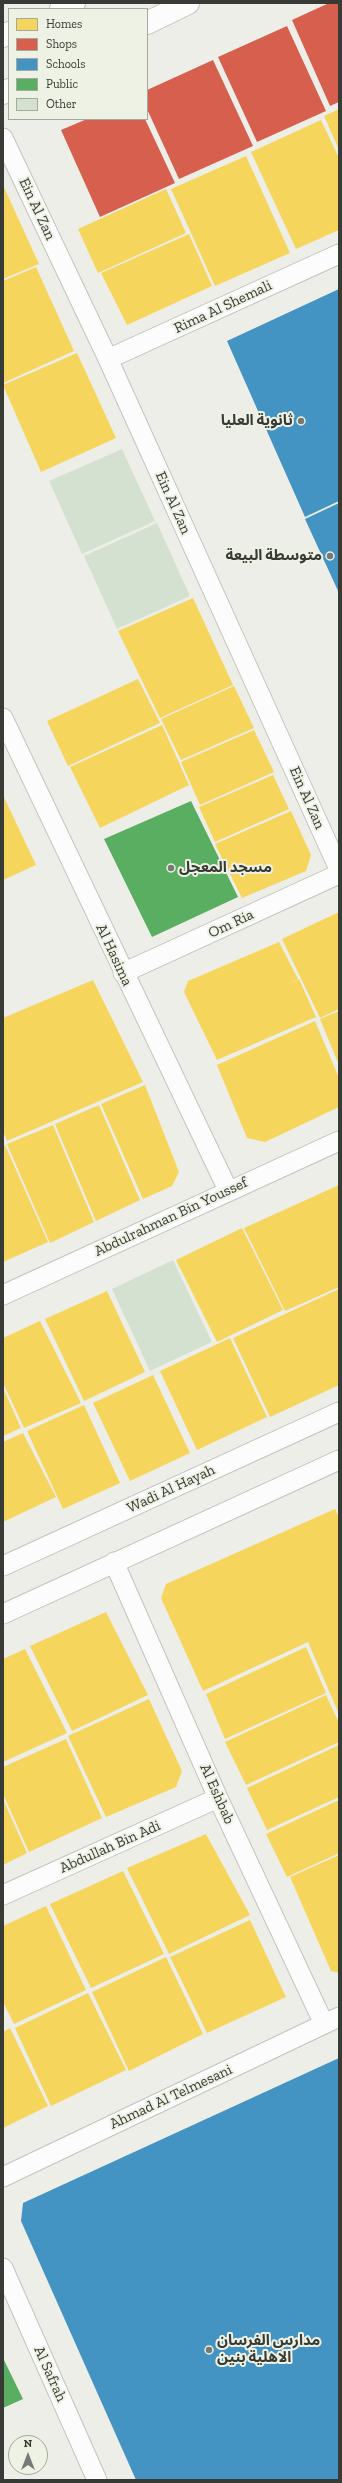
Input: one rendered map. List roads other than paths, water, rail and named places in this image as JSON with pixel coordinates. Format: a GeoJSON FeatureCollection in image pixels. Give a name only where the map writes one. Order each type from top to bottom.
{"type":"FeatureCollection","features":[{"type":"Feature","properties":{"kind":"street"},"geometry":{"type":"LineString","coordinates":[[63,8],[74,3]]}},
{"type":"Feature","properties":{"kind":"street"},"geometry":{"type":"LineString","coordinates":[[148,23],[188,3]]}},
{"type":"Feature","properties":{"kind":"street","name":"Ein Al Zan"},"geometry":{"type":"LineString","coordinates":[[3,138],[108,359],[339,869]]}},
{"type":"Feature","properties":{"kind":"street","name":"Rima Al Shemali"},"geometry":{"type":"LineString","coordinates":[[108,359],[339,254]]}},
{"type":"Feature","properties":{"kind":"street","name":"Al Hasima"},"geometry":{"type":"LineString","coordinates":[[6,730],[228,1190]]}},
{"type":"Feature","properties":{"kind":"street","name":"Om Ria"},"geometry":{"type":"LineString","coordinates":[[123,973],[339,874]]}},
{"type":"Feature","properties":{"kind":"street","name":"Abdulrahman Bin Youssef"},"geometry":{"type":"LineString","coordinates":[[3,1295],[228,1190],[339,1141]]}},
{"type":"Feature","properties":{"kind":"street","name":"Wadi Al Hayah"},"geometry":{"type":"LineString","coordinates":[[3,1566],[339,1412]]}},
{"type":"Feature","properties":{"kind":"street"},"geometry":{"type":"LineString","coordinates":[[3,1614],[339,1460]]}},
{"type":"Feature","properties":{"kind":"street","name":"Al Eshbab"},"geometry":{"type":"LineString","coordinates":[[114,1562],[218,1798],[331,2021]]}},
{"type":"Feature","properties":{"kind":"street","name":"Abdullah Bin Adi"},"geometry":{"type":"LineString","coordinates":[[3,1895],[218,1798]]}},
{"type":"Feature","properties":{"kind":"street","name":"Ahmad Al Telmesani"},"geometry":{"type":"LineString","coordinates":[[3,2177],[331,2021]]}},
{"type":"Feature","properties":{"kind":"street","name":"Al Safrah"},"geometry":{"type":"LineString","coordinates":[[3,2268],[97,2480]]}},
{"type":"Feature","properties":{"kind":"place","name":"ثانوية العليا"},"geometry":{"type":"Point","coordinates":[301,421]}},
{"type":"Feature","properties":{"kind":"place","name":"متوسطة البيعة"},"geometry":{"type":"Point","coordinates":[330,556]}},
{"type":"Feature","properties":{"kind":"place","name":"مسجد المعجل"},"geometry":{"type":"Point","coordinates":[171,868]}},
{"type":"Feature","properties":{"kind":"place","name":"مدارس الفرسان الاهلية بنين"},"geometry":{"type":"Point","coordinates":[209,2350]}}]}
